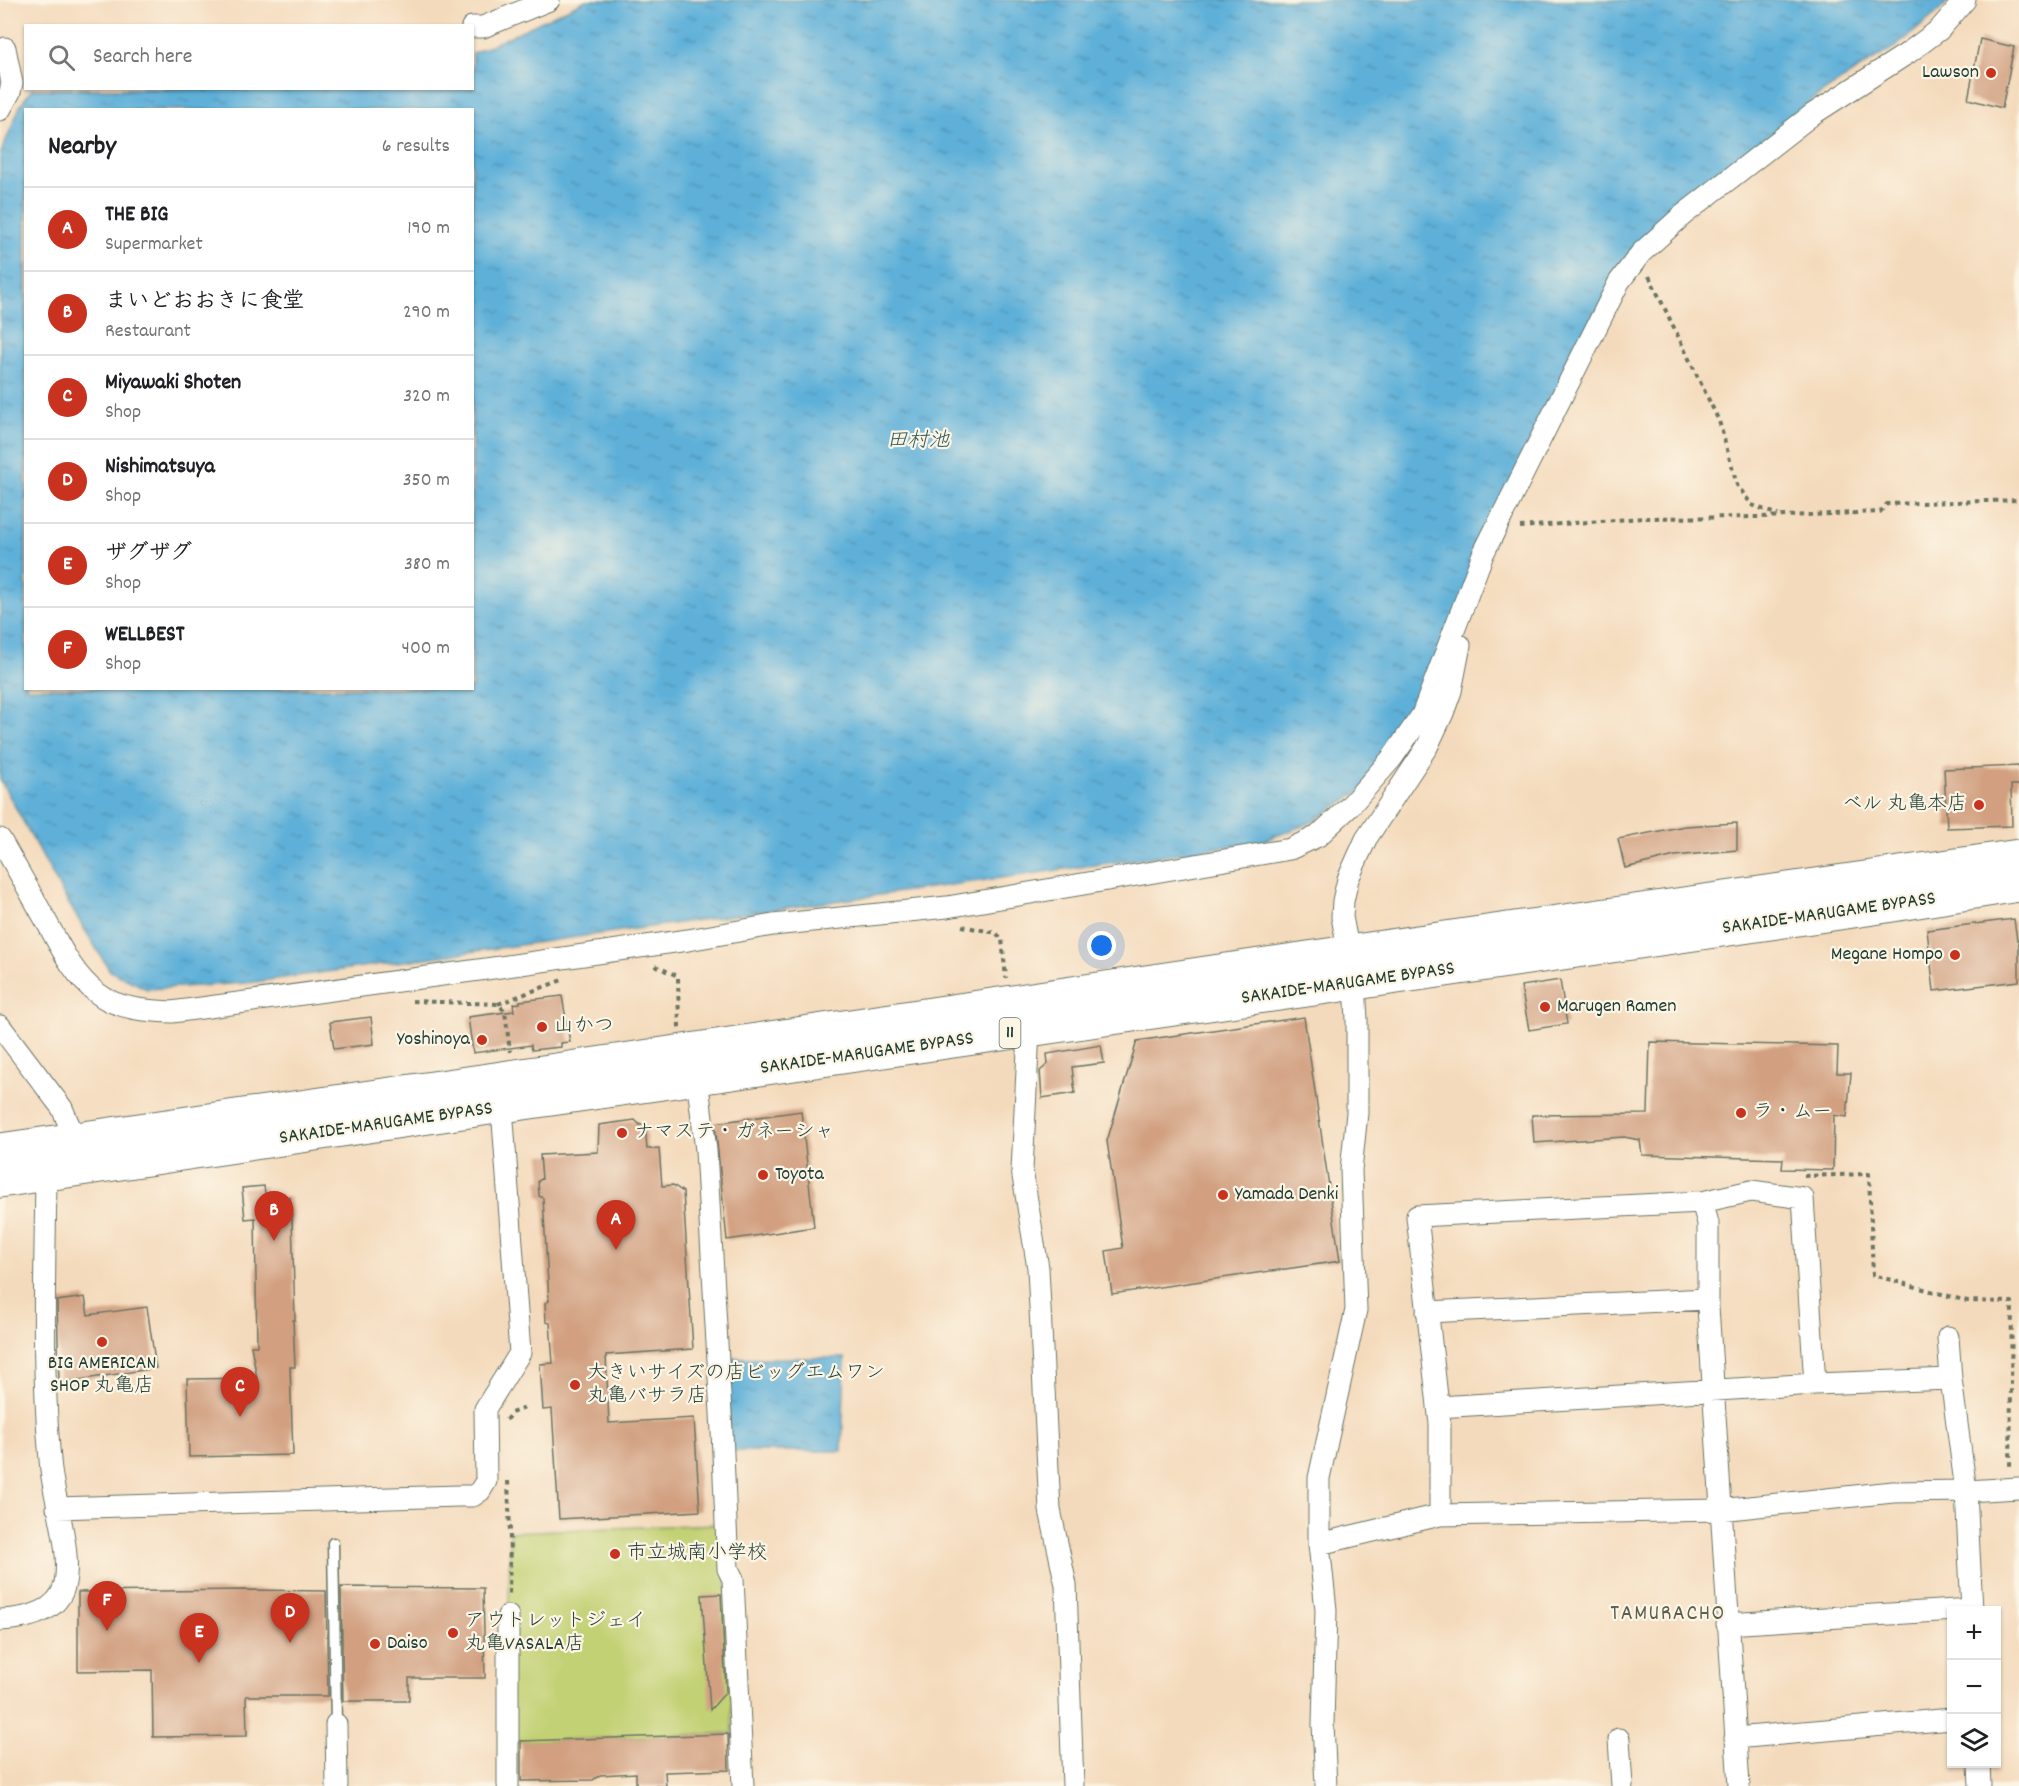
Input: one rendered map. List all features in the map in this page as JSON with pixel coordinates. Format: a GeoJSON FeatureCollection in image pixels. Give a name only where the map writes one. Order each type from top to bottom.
{"type":"FeatureCollection","features":[{"type":"Feature","properties":{"kind":"highway","name":"SAKAIDE-MARUGAME BYPASS"},"geometry":{"type":"LineString","coordinates":[[0,1150],[75,1138],[505,1087],[697,1078],[1029,1030],[1352,968],[2019,856]]}},
{"type":"Feature","properties":{"kind":"highway","name":"SAKAIDE-MARUGAME BYPASS"},"geometry":{"type":"LineString","coordinates":[[0,1182],[505,1087],[676,1052],[1009,1002],[1352,968],[2019,885]]}},
{"type":"Feature","properties":{"kind":"street"},"geometry":{"type":"LineString","coordinates":[[0,838],[81,979],[98,995],[122,1005],[148,1011],[172,1012],[598,953],[773,925],[939,908],[1290,849],[1318,836],[1349,807],[1392,758],[1422,715],[1483,554],[1618,282],[1683,215],[1813,114],[1908,53],[1939,30],[1965,0]]}},
{"type":"Feature","properties":{"kind":"street"},"geometry":{"type":"LineString","coordinates":[[476,29],[542,1]]}},
{"type":"Feature","properties":{"kind":"street"},"geometry":{"type":"LineString","coordinates":[[10,49],[12,94]]}},
{"type":"Feature","properties":{"kind":"street"},"geometry":{"type":"LineString","coordinates":[[1326,1786],[1323,1724],[1326,1610],[1319,1544],[1319,1478],[1356,1310],[1351,1170],[1357,1113],[1358,1069],[1352,968],[1342,917],[1342,901],[1348,879],[1366,839],[1427,747],[1443,713],[1450,691],[1461,636],[1463,617],[1460,615]]}},
{"type":"Feature","properties":{"kind":"street"},"geometry":{"type":"LineString","coordinates":[[0,1026],[62,1108],[75,1138]]}},
{"type":"Feature","properties":{"kind":"street"},"geometry":{"type":"LineString","coordinates":[[1029,1030],[1022,1170],[1038,1268],[1050,1510],[1066,1585],[1073,1786]]}},
{"type":"Feature","properties":{"kind":"street"},"geometry":{"type":"LineString","coordinates":[[697,1078],[706,1150],[728,1569],[733,1579],[743,1786]]}},
{"type":"Feature","properties":{"kind":"street"},"geometry":{"type":"LineString","coordinates":[[57,1508],[473,1496],[480,1491],[486,1481],[487,1470],[485,1409],[520,1353],[505,1087]]}},
{"type":"Feature","properties":{"kind":"street"},"geometry":{"type":"LineString","coordinates":[[0,1620],[22,1619],[39,1614],[53,1604],[63,1589],[67,1566],[51,1471],[45,1378],[46,1174]]}},
{"type":"Feature","properties":{"kind":"street"},"geometry":{"type":"LineString","coordinates":[[1440,1515],[1438,1407],[1417,1216],[1702,1202],[1751,1191],[1803,1198],[1815,1384]]}},
{"type":"Feature","properties":{"kind":"street"},"geometry":{"type":"LineString","coordinates":[[1702,1202],[1708,1223],[1708,1299],[1738,1786]]}},
{"type":"Feature","properties":{"kind":"street"},"geometry":{"type":"LineString","coordinates":[[1427,1312],[1708,1299]]}},
{"type":"Feature","properties":{"kind":"street"},"geometry":{"type":"LineString","coordinates":[[1948,1338],[1966,1491],[1972,1606]]}},
{"type":"Feature","properties":{"kind":"street"},"geometry":{"type":"LineString","coordinates":[[1438,1407],[1951,1378]]}},
{"type":"Feature","properties":{"kind":"street"},"geometry":{"type":"LineString","coordinates":[[1319,1544],[1440,1515],[1720,1510],[1893,1492],[2015,1488]]}},
{"type":"Feature","properties":{"kind":"street"},"geometry":{"type":"LineString","coordinates":[[1727,1624],[1947,1611]]}},
{"type":"Feature","properties":{"kind":"street"},"geometry":{"type":"LineString","coordinates":[[507,1786],[508,1616]]}},
{"type":"Feature","properties":{"kind":"street"},"geometry":{"type":"LineString","coordinates":[[1735,1738],[1947,1719]]}},
{"type":"Feature","properties":{"kind":"street"},"geometry":{"type":"LineString","coordinates":[[336,1724],[337,1786]]}},
{"type":"Feature","properties":{"kind":"street"},"geometry":{"type":"LineString","coordinates":[[1619,1739],[1622,1786]]}},
{"type":"Feature","properties":{"kind":"street"},"geometry":{"type":"LineString","coordinates":[[1979,1768],[1980,1786]]}},
{"type":"Feature","properties":{"kind":"lane"},"geometry":{"type":"LineString","coordinates":[[333,1543],[336,1724]]}},
{"type":"Feature","properties":{"kind":"path"},"geometry":{"type":"LineString","coordinates":[[1635,262],[1647,273],[1719,421],[1737,485],[1752,505],[1781,516]]}},
{"type":"Feature","properties":{"kind":"path"},"geometry":{"type":"LineString","coordinates":[[1514,531],[1522,526],[1643,518],[1880,512],[1887,504],[2019,500]]}},
{"type":"Feature","properties":{"kind":"path"},"geometry":{"type":"LineString","coordinates":[[939,908],[942,915],[952,922],[971,929],[996,933],[1002,939],[1009,1002]]}},
{"type":"Feature","properties":{"kind":"path"},"geometry":{"type":"LineString","coordinates":[[624,949],[625,953],[678,976],[679,1025],[676,1052]]}},
{"type":"Feature","properties":{"kind":"path"},"geometry":{"type":"LineString","coordinates":[[403,1000],[498,1004],[554,985],[581,971],[598,956],[598,953]]}},
{"type":"Feature","properties":{"kind":"path"},"geometry":{"type":"LineString","coordinates":[[498,1004],[505,1011],[505,1087]]}},
{"type":"Feature","properties":{"kind":"path"},"geometry":{"type":"LineString","coordinates":[[1803,1198],[1801,1176],[1869,1174],[1874,1275],[1967,1301],[2012,1302],[2015,1488]]}},
{"type":"Feature","properties":{"kind":"path"},"geometry":{"type":"LineString","coordinates":[[505,1422],[511,1413],[525,1408]]}},
{"type":"Feature","properties":{"kind":"path"},"geometry":{"type":"LineString","coordinates":[[507,1477],[510,1532],[508,1616]]}},
{"type":"Feature","properties":{"kind":"green space"},"geometry":{"type":"Polygon","coordinates":[[[719,1524],[727,1580],[733,1733],[507,1742],[510,1532],[719,1524]]]}},
{"type":"Feature","properties":{"kind":"water","name":"田村池"},"geometry":{"type":"Polygon","coordinates":[[[586,0],[1949,0],[1898,45],[1816,97],[1760,144],[1664,217],[1628,255],[1398,743],[1360,791],[1310,823],[1260,842],[247,983],[147,989],[110,971],[63,894],[0,779],[0,155],[21,104],[31,90],[474,90],[474,53],[586,0]]]}},
{"type":"Feature","properties":{"kind":"water"},"geometry":{"type":"Polygon","coordinates":[[[727,1358],[845,1358],[842,1451],[730,1451],[727,1358]]]}},
{"type":"Feature","properties":{"kind":"building","name":"Lawson"},"geometry":{"type":"Polygon","coordinates":[[[1980,39],[2014,47],[2002,108],[1968,99],[1980,39]]]}},
{"type":"Feature","properties":{"kind":"building","name":"ベル 丸亀本店"},"geometry":{"type":"Polygon","coordinates":[[[2019,766],[2019,785],[2011,785],[2012,826],[1947,828],[1944,769],[2019,766]]]}},
{"type":"Feature","properties":{"kind":"building"},"geometry":{"type":"Polygon","coordinates":[[[1737,823],[1737,850],[1675,856],[1625,868],[1618,839],[1685,826],[1737,823]]]}},
{"type":"Feature","properties":{"kind":"building"},"geometry":{"type":"Polygon","coordinates":[[[2014,919],[2017,940],[2019,940],[2019,981],[1934,991],[1927,930],[2014,919]]]}},
{"type":"Feature","properties":{"kind":"building"},"geometry":{"type":"Polygon","coordinates":[[[1560,980],[1567,1024],[1529,1030],[1521,986],[1560,980]]]}},
{"type":"Feature","properties":{"kind":"building"},"geometry":{"type":"Polygon","coordinates":[[[562,996],[570,1042],[561,1043],[561,1047],[532,1050],[531,1045],[473,1053],[468,1017],[514,1011],[513,1004],[520,1003],[520,1001],[562,996]]]}},
{"type":"Feature","properties":{"kind":"building"},"geometry":{"type":"Polygon","coordinates":[[[371,1017],[374,1044],[334,1049],[330,1022],[371,1017]]]}},
{"type":"Feature","properties":{"kind":"building","name":"Yamada Denki"},"geometry":{"type":"Polygon","coordinates":[[[1304,1017],[1340,1261],[1112,1294],[1106,1251],[1123,1248],[1107,1141],[1137,1041],[1304,1017]]]}},
{"type":"Feature","properties":{"kind":"building"},"geometry":{"type":"Polygon","coordinates":[[[1650,1042],[1838,1046],[1837,1073],[1851,1073],[1847,1117],[1834,1115],[1833,1170],[1782,1169],[1783,1159],[1642,1155],[1640,1140],[1624,1137],[1534,1143],[1532,1115],[1648,1114],[1650,1042]]]}},
{"type":"Feature","properties":{"kind":"building"},"geometry":{"type":"Polygon","coordinates":[[[1101,1045],[1104,1063],[1072,1067],[1075,1093],[1042,1098],[1040,1071],[1048,1064],[1047,1054],[1101,1045]]]}},
{"type":"Feature","properties":{"kind":"building","name":"Toyota"},"geometry":{"type":"Polygon","coordinates":[[[801,1111],[814,1227],[727,1240],[715,1123],[801,1111]]]}},
{"type":"Feature","properties":{"kind":"building"},"geometry":{"type":"Polygon","coordinates":[[[635,1120],[640,1125],[645,1124],[647,1149],[659,1148],[662,1186],[673,1185],[683,1192],[693,1349],[606,1355],[609,1423],[694,1418],[700,1511],[559,1519],[552,1409],[543,1410],[540,1364],[553,1363],[550,1323],[546,1322],[545,1303],[549,1301],[543,1198],[539,1196],[538,1181],[542,1179],[540,1155],[598,1152],[599,1125],[635,1120]]]}},
{"type":"Feature","properties":{"kind":"building"},"geometry":{"type":"Polygon","coordinates":[[[264,1186],[266,1200],[290,1197],[295,1320],[293,1320],[295,1367],[290,1367],[293,1455],[189,1457],[187,1379],[257,1378],[251,1346],[257,1346],[255,1218],[245,1219],[242,1188],[264,1186]]]}},
{"type":"Feature","properties":{"kind":"building","name":"BIG AMERICAN SHOP 丸亀店"},"geometry":{"type":"Polygon","coordinates":[[[85,1297],[88,1315],[147,1307],[156,1368],[59,1383],[57,1301],[85,1297]]]}},
{"type":"Feature","properties":{"kind":"building"},"geometry":{"type":"Polygon","coordinates":[[[341,1587],[483,1588],[485,1678],[409,1678],[409,1701],[343,1701],[341,1587]]]}},
{"type":"Feature","properties":{"kind":"building"},"geometry":{"type":"Polygon","coordinates":[[[326,1591],[328,1696],[246,1696],[247,1736],[153,1737],[152,1670],[78,1671],[78,1592],[326,1591]]]}},
{"type":"Feature","properties":{"kind":"building"},"geometry":{"type":"Polygon","coordinates":[[[721,1594],[726,1692],[710,1710],[702,1595],[721,1594]]]}},
{"type":"Feature","properties":{"kind":"building"},"geometry":{"type":"Polygon","coordinates":[[[728,1734],[729,1770],[665,1772],[666,1786],[636,1786],[636,1773],[600,1775],[593,1780],[521,1781],[521,1741],[728,1734]]]}},
{"type":"Feature","properties":{"kind":"place","name":"Lawson"},"geometry":{"type":"Point","coordinates":[1991,73]}},
{"type":"Feature","properties":{"kind":"place","name":"ベル 丸亀本店"},"geometry":{"type":"Point","coordinates":[1979,805]}},
{"type":"Feature","properties":{"kind":"place","name":"Megane Hompo"},"geometry":{"type":"Point","coordinates":[1955,955]}},
{"type":"Feature","properties":{"kind":"place","name":"Marugen Ramen"},"geometry":{"type":"Point","coordinates":[1545,1007]}},
{"type":"Feature","properties":{"kind":"place","name":"山かつ"},"geometry":{"type":"Point","coordinates":[542,1027]}},
{"type":"Feature","properties":{"kind":"place","name":"Yoshinoya"},"geometry":{"type":"Point","coordinates":[482,1040]}},
{"type":"Feature","properties":{"kind":"place","name":"ラ・ムー"},"geometry":{"type":"Point","coordinates":[1741,1113]}},
{"type":"Feature","properties":{"kind":"place","name":"ナマステ・ガネーシャ"},"geometry":{"type":"Point","coordinates":[622,1133]}},
{"type":"Feature","properties":{"kind":"place","name":"Toyota"},"geometry":{"type":"Point","coordinates":[763,1175]}},
{"type":"Feature","properties":{"kind":"place","name":"Yamada Denki"},"geometry":{"type":"Point","coordinates":[1223,1195]}},
{"type":"Feature","properties":{"kind":"place","name":"まいどおおきに食堂"},"geometry":{"type":"Point","coordinates":[274,1241]}},
{"type":"Feature","properties":{"kind":"place","name":"THE BIG"},"geometry":{"type":"Point","coordinates":[616,1250]}},
{"type":"Feature","properties":{"kind":"place","name":"BIG AMERICAN SHOP 丸亀店"},"geometry":{"type":"Point","coordinates":[102,1342]}},
{"type":"Feature","properties":{"kind":"place","name":"大きいサイズの店ビッグエムワン 丸亀バサラ店"},"geometry":{"type":"Point","coordinates":[575,1385]}},
{"type":"Feature","properties":{"kind":"place","name":"Miyawaki Shoten"},"geometry":{"type":"Point","coordinates":[240,1417]}},
{"type":"Feature","properties":{"kind":"place","name":"市立城南小学校"},"geometry":{"type":"Point","coordinates":[615,1554]}},
{"type":"Feature","properties":{"kind":"place","name":"WELLBEST"},"geometry":{"type":"Point","coordinates":[107,1631]}},
{"type":"Feature","properties":{"kind":"place","name":"アウトレットジェイ 丸亀VASALA店"},"geometry":{"type":"Point","coordinates":[453,1633]}},
{"type":"Feature","properties":{"kind":"place","name":"Nishimatsuya"},"geometry":{"type":"Point","coordinates":[290,1643]}},
{"type":"Feature","properties":{"kind":"place","name":"Daiso"},"geometry":{"type":"Point","coordinates":[375,1644]}},
{"type":"Feature","properties":{"kind":"place","name":"ザグザグ"},"geometry":{"type":"Point","coordinates":[199,1663]}},
{"type":"Feature","properties":{"kind":"district","name":"TAMURACHO"},"geometry":{"type":"Point","coordinates":[1668,1614]}}]}
